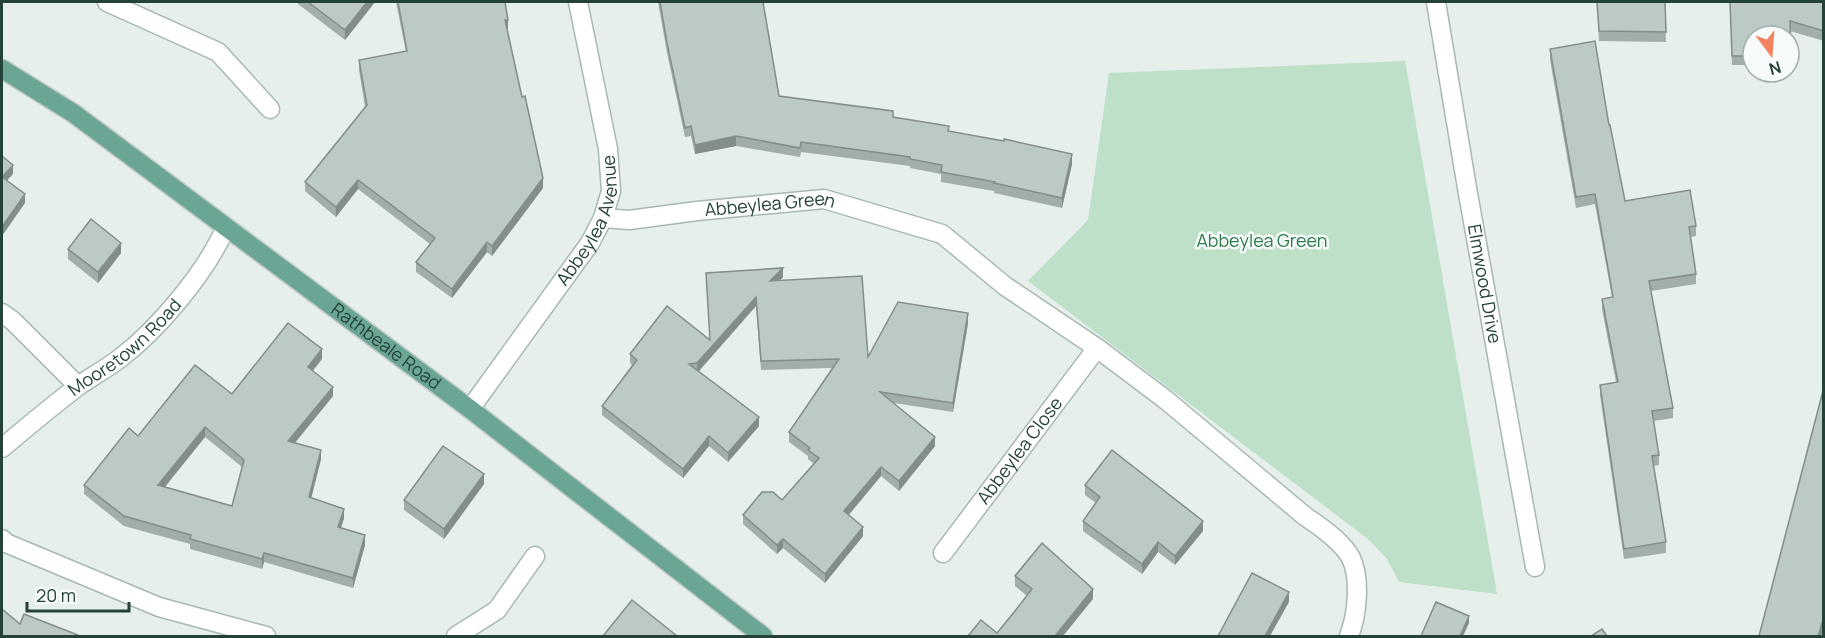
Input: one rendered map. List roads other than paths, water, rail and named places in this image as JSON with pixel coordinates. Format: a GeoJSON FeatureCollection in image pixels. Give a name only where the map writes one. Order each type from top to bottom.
{"type":"FeatureCollection","features":[{"type":"Feature","properties":{"kind":"main road","name":"Rathbeale Road"},"geometry":{"type":"LineString","coordinates":[[2,69],[73,113],[470,409],[763,636]]}},
{"type":"Feature","properties":{"kind":"street"},"geometry":{"type":"LineString","coordinates":[[107,2],[218,52],[270,109]]}},
{"type":"Feature","properties":{"kind":"street","name":"Abbeylea Avenue"},"geometry":{"type":"LineString","coordinates":[[470,409],[590,243],[603,218],[611,191],[608,149],[578,2]]}},
{"type":"Feature","properties":{"kind":"street","name":"Elmwood Drive"},"geometry":{"type":"LineString","coordinates":[[1436,2],[1535,567]]}},
{"type":"Feature","properties":{"kind":"street","name":"Abbeylea Green"},"geometry":{"type":"LineString","coordinates":[[603,218],[629,220],[697,210],[824,200],[942,234],[1005,286],[1096,348],[1166,400],[1306,517],[1329,533],[1351,558],[1357,588],[1354,623],[1349,636]]}},
{"type":"Feature","properties":{"kind":"street","name":"Mooretown Road"},"geometry":{"type":"LineString","coordinates":[[2,448],[78,386],[120,358],[152,330],[183,294],[217,247],[226,227]]}},
{"type":"Feature","properties":{"kind":"street"},"geometry":{"type":"LineString","coordinates":[[2,313],[13,321],[78,386]]}},
{"type":"Feature","properties":{"kind":"street","name":"Abbeylea Close"},"geometry":{"type":"LineString","coordinates":[[943,553],[1096,348]]}},
{"type":"Feature","properties":{"kind":"street"},"geometry":{"type":"LineString","coordinates":[[2,539],[6,543],[70,571],[159,607],[266,636]]}},
{"type":"Feature","properties":{"kind":"street"},"geometry":{"type":"LineString","coordinates":[[456,636],[497,609],[535,556]]}}]}
